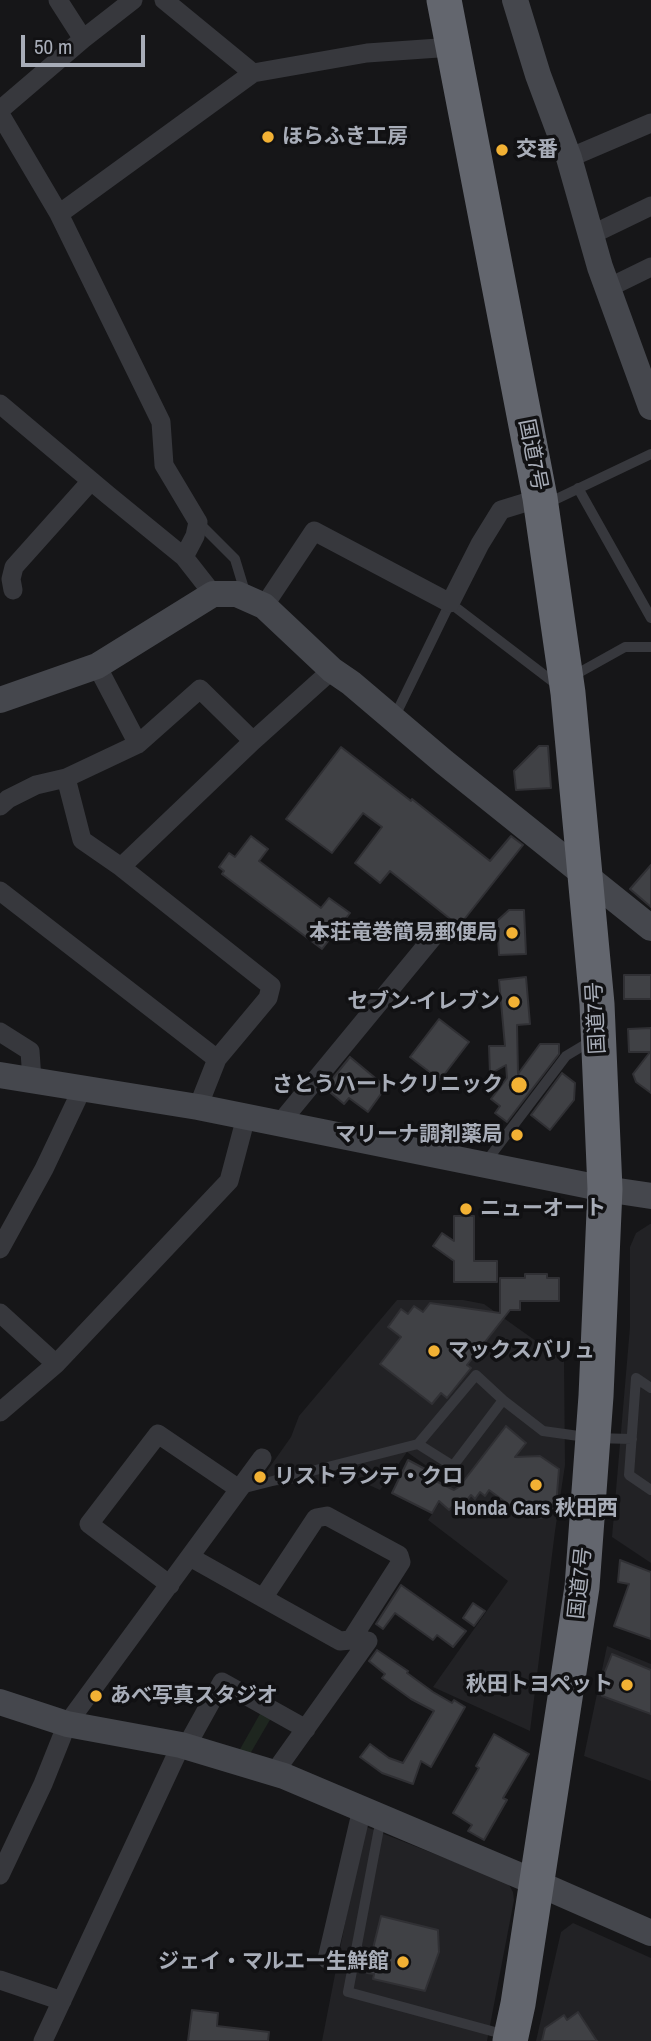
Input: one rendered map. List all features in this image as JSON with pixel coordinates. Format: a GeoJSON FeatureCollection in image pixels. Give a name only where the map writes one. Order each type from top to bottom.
{"type":"FeatureCollection","features":[{"type":"Feature","properties":{"kind":"highway","name":"国道7号"},"geometry":{"type":"LineString","coordinates":[[443,0],[541,502],[567,686],[599,1036],[605,1189],[593,1438],[582,1587],[537,1883],[510,2039]]}},
{"type":"Feature","properties":{"kind":"street"},"geometry":{"type":"LineString","coordinates":[[58,0],[83,39]]}},
{"type":"Feature","properties":{"kind":"street"},"geometry":{"type":"LineString","coordinates":[[133,0],[83,39],[0,112],[59,214],[161,422],[164,465],[198,522],[195,536],[184,557]]}},
{"type":"Feature","properties":{"kind":"street"},"geometry":{"type":"LineString","coordinates":[[164,0],[253,73]]}},
{"type":"Feature","properties":{"kind":"street"},"geometry":{"type":"LineString","coordinates":[[514,0],[569,158],[608,288],[651,407]]}},
{"type":"Feature","properties":{"kind":"street"},"geometry":{"type":"LineString","coordinates":[[59,214],[253,73],[367,53],[453,47]]}},
{"type":"Feature","properties":{"kind":"street"},"geometry":{"type":"LineString","coordinates":[[569,158],[651,123]]}},
{"type":"Feature","properties":{"kind":"street"},"geometry":{"type":"LineString","coordinates":[[591,235],[651,206]]}},
{"type":"Feature","properties":{"kind":"street"},"geometry":{"type":"LineString","coordinates":[[608,288],[651,267]]}},
{"type":"Feature","properties":{"kind":"street"},"geometry":{"type":"LineString","coordinates":[[0,404],[184,557],[213,594]]}},
{"type":"Feature","properties":{"kind":"street"},"geometry":{"type":"LineString","coordinates":[[13,590],[10,579],[14,567],[91,481]]}},
{"type":"Feature","properties":{"kind":"street"},"geometry":{"type":"LineString","coordinates":[[256,602],[314,531],[450,603],[501,510],[541,502]]}},
{"type":"Feature","properties":{"kind":"street"},"geometry":{"type":"LineString","coordinates":[[0,700],[97,666],[213,594],[237,594],[256,602],[332,670],[651,928]]}},
{"type":"Feature","properties":{"kind":"street"},"geometry":{"type":"LineString","coordinates":[[97,666],[138,744]]}},
{"type":"Feature","properties":{"kind":"street"},"geometry":{"type":"LineString","coordinates":[[121,867],[332,670]]}},
{"type":"Feature","properties":{"kind":"street"},"geometry":{"type":"LineString","coordinates":[[0,806],[36,785],[66,778],[138,744],[200,689],[253,741]]}},
{"type":"Feature","properties":{"kind":"street"},"geometry":{"type":"LineString","coordinates":[[66,778],[82,840],[121,867],[271,986],[268,998],[217,1059],[198,1107]]}},
{"type":"Feature","properties":{"kind":"street"},"geometry":{"type":"LineString","coordinates":[[0,891],[217,1059]]}},
{"type":"Feature","properties":{"kind":"street"},"geometry":{"type":"LineString","coordinates":[[281,1124],[434,936]]}},
{"type":"Feature","properties":{"kind":"street"},"geometry":{"type":"LineString","coordinates":[[0,1032],[30,1051],[32,1080]]}},
{"type":"Feature","properties":{"kind":"street"},"geometry":{"type":"LineString","coordinates":[[0,1075],[198,1107],[651,1196]]}},
{"type":"Feature","properties":{"kind":"street"},"geometry":{"type":"LineString","coordinates":[[0,1249],[44,1169],[82,1089]]}},
{"type":"Feature","properties":{"kind":"street"},"geometry":{"type":"LineString","coordinates":[[0,1412],[55,1364],[229,1181],[246,1117]]}},
{"type":"Feature","properties":{"kind":"street"},"geometry":{"type":"LineString","coordinates":[[0,1313],[55,1364]]}},
{"type":"Feature","properties":{"kind":"street"},"geometry":{"type":"LineString","coordinates":[[170,1585],[89,1524],[158,1434],[239,1489]]}},
{"type":"Feature","properties":{"kind":"street"},"geometry":{"type":"LineString","coordinates":[[0,1875],[43,1784],[67,1724],[262,1458]]}},
{"type":"Feature","properties":{"kind":"street"},"geometry":{"type":"LineString","coordinates":[[190,1557],[340,1641],[351,1640],[401,1562],[400,1555],[327,1516],[316,1518],[264,1598]]}},
{"type":"Feature","properties":{"kind":"street"},"geometry":{"type":"LineString","coordinates":[[274,1773],[368,1641]]}},
{"type":"Feature","properties":{"kind":"street"},"geometry":{"type":"LineString","coordinates":[[43,2041],[183,1746],[222,1682],[306,1728]]}},
{"type":"Feature","properties":{"kind":"street"},"geometry":{"type":"LineString","coordinates":[[0,1702],[67,1724],[183,1746],[274,1773],[651,1933]]}},
{"type":"Feature","properties":{"kind":"street"},"geometry":{"type":"LineString","coordinates":[[327,1959],[372,1813]]}},
{"type":"Feature","properties":{"kind":"street"},"geometry":{"type":"LineString","coordinates":[[0,1980],[62,2001]]}},
{"type":"Feature","properties":{"kind":"lane"},"geometry":{"type":"LineString","coordinates":[[541,502],[651,454]]}},
{"type":"Feature","properties":{"kind":"lane"},"geometry":{"type":"LineString","coordinates":[[578,488],[651,618]]}},
{"type":"Feature","properties":{"kind":"lane"},"geometry":{"type":"LineString","coordinates":[[198,522],[235,559],[256,602]]}},
{"type":"Feature","properties":{"kind":"lane"},"geometry":{"type":"LineString","coordinates":[[393,719],[450,603],[567,686],[625,647],[651,647]]}},
{"type":"Feature","properties":{"kind":"lane"},"geometry":{"type":"LineString","coordinates":[[485,1163],[566,1056],[599,1036]]}},
{"type":"Feature","properties":{"kind":"lane"},"geometry":{"type":"LineString","coordinates":[[239,1489],[418,1444],[476,1374],[503,1400],[544,1431],[593,1438],[632,1439]]}},
{"type":"Feature","properties":{"kind":"lane"},"geometry":{"type":"LineString","coordinates":[[651,1388],[636,1378],[629,1475],[651,1490]]}},
{"type":"Feature","properties":{"kind":"lane"},"geometry":{"type":"LineString","coordinates":[[418,1444],[453,1466],[503,1400]]}},
{"type":"Feature","properties":{"kind":"lane"},"geometry":{"type":"LineString","coordinates":[[372,1813],[348,1992],[510,2039]]}},
{"type":"Feature","properties":{"kind":"shaded area"},"geometry":{"type":"Polygon","coordinates":[[[651,1224],[651,1563],[612,1537],[630,1327],[630,1247],[636,1233],[651,1224]]]}},
{"type":"Feature","properties":{"kind":"shaded area"},"geometry":{"type":"Polygon","coordinates":[[[397,1300],[463,1300],[484,1304],[564,1361],[565,1465],[530,1731],[433,1687],[508,1581],[428,1520],[452,1484],[407,1452],[380,1490],[351,1477],[255,1488],[291,1437],[299,1416],[397,1300]]]}},
{"type":"Feature","properties":{"kind":"shaded area"},"geometry":{"type":"Polygon","coordinates":[[[607,1646],[651,1664],[651,1781],[584,1756],[607,1646]]]}},
{"type":"Feature","properties":{"kind":"shaded area"},"geometry":{"type":"Polygon","coordinates":[[[261,1712],[271,1718],[250,1754],[239,1751],[261,1712]]]}},
{"type":"Feature","properties":{"kind":"shaded area"},"geometry":{"type":"Polygon","coordinates":[[[364,1826],[508,1883],[514,1900],[487,2041],[322,2041],[364,1826]]]}},
{"type":"Feature","properties":{"kind":"shaded area"},"geometry":{"type":"Polygon","coordinates":[[[573,1923],[651,1958],[651,2041],[536,2041],[561,1932],[573,1923]]]}},
{"type":"Feature","properties":{"kind":"building"},"geometry":{"type":"Polygon","coordinates":[[[539,746],[548,746],[551,788],[516,790],[514,771],[539,746]]]}},
{"type":"Feature","properties":{"kind":"building"},"geometry":{"type":"Polygon","coordinates":[[[341,747],[490,861],[511,836],[523,845],[459,926],[390,871],[380,883],[355,863],[382,827],[363,813],[332,853],[286,819],[341,747]]]}},
{"type":"Feature","properties":{"kind":"building"},"geometry":{"type":"Polygon","coordinates":[[[251,836],[268,849],[259,861],[321,908],[329,898],[350,913],[322,949],[222,874],[224,871],[219,867],[229,853],[235,857],[251,836]]]}},
{"type":"Feature","properties":{"kind":"building"},"geometry":{"type":"Polygon","coordinates":[[[651,865],[651,907],[630,889],[651,865]]]}},
{"type":"Feature","properties":{"kind":"building"},"geometry":{"type":"Polygon","coordinates":[[[509,910],[524,910],[526,954],[499,955],[497,921],[509,910]]]}},
{"type":"Feature","properties":{"kind":"building"},"geometry":{"type":"Polygon","coordinates":[[[624,975],[651,975],[651,999],[624,999],[624,975]]]}},
{"type":"Feature","properties":{"kind":"building"},"geometry":{"type":"Polygon","coordinates":[[[526,977],[530,1024],[517,1025],[518,1074],[540,1044],[559,1044],[559,1054],[507,1122],[495,1113],[500,1106],[491,1099],[507,1078],[506,1065],[490,1074],[489,1046],[505,1046],[499,980],[526,977]]]}},
{"type":"Feature","properties":{"kind":"building"},"geometry":{"type":"Polygon","coordinates":[[[439,1019],[469,1042],[440,1080],[410,1057],[439,1019]]]}},
{"type":"Feature","properties":{"kind":"building"},"geometry":{"type":"Polygon","coordinates":[[[651,1028],[651,1093],[636,1082],[633,1074],[650,1052],[629,1052],[628,1029],[651,1028]]]}},
{"type":"Feature","properties":{"kind":"building"},"geometry":{"type":"Polygon","coordinates":[[[350,1057],[386,1087],[368,1112],[349,1098],[344,1104],[325,1088],[350,1057]]]}},
{"type":"Feature","properties":{"kind":"building"},"geometry":{"type":"Polygon","coordinates":[[[562,1073],[575,1083],[574,1100],[550,1130],[531,1115],[562,1073]]]}},
{"type":"Feature","properties":{"kind":"building"},"geometry":{"type":"Polygon","coordinates":[[[454,1216],[474,1216],[474,1261],[497,1261],[497,1282],[454,1282],[454,1261],[433,1246],[442,1233],[454,1241],[454,1216]]]}},
{"type":"Feature","properties":{"kind":"building","name":"マックスバリュ"},"geometry":{"type":"Polygon","coordinates":[[[525,1274],[547,1274],[547,1278],[559,1278],[559,1301],[520,1301],[520,1310],[510,1310],[467,1365],[471,1368],[447,1398],[441,1393],[432,1404],[380,1364],[401,1337],[388,1327],[401,1309],[408,1314],[414,1306],[423,1312],[430,1303],[500,1313],[500,1278],[525,1278],[525,1274]]]}},
{"type":"Feature","properties":{"kind":"building"},"geometry":{"type":"Polygon","coordinates":[[[506,1426],[526,1443],[515,1457],[540,1456],[559,1469],[556,1506],[546,1517],[538,1518],[528,1512],[516,1510],[489,1490],[485,1496],[480,1492],[475,1499],[471,1495],[458,1511],[452,1507],[449,1510],[439,1501],[432,1513],[392,1493],[408,1460],[427,1470],[424,1475],[454,1490],[506,1426]]]}},
{"type":"Feature","properties":{"kind":"building"},"geometry":{"type":"Polygon","coordinates":[[[620,1560],[651,1572],[651,1639],[614,1626],[629,1584],[618,1582],[620,1560]]]}},
{"type":"Feature","properties":{"kind":"building"},"geometry":{"type":"Polygon","coordinates":[[[401,1585],[466,1631],[453,1647],[437,1635],[433,1640],[395,1613],[383,1629],[376,1624],[401,1585]]]}},
{"type":"Feature","properties":{"kind":"building"},"geometry":{"type":"Polygon","coordinates":[[[473,1603],[485,1611],[474,1626],[463,1618],[473,1603]]]}},
{"type":"Feature","properties":{"kind":"building"},"geometry":{"type":"Polygon","coordinates":[[[377,1650],[433,1692],[465,1707],[431,1767],[421,1761],[413,1784],[382,1773],[360,1757],[370,1744],[389,1758],[403,1763],[434,1711],[411,1699],[382,1678],[385,1674],[369,1661],[377,1650]]]}},
{"type":"Feature","properties":{"kind":"building","name":"秋田トヨペット"},"geometry":{"type":"Polygon","coordinates":[[[612,1654],[651,1670],[651,1714],[602,1696],[604,1674],[612,1654]]]}},
{"type":"Feature","properties":{"kind":"building"},"geometry":{"type":"Polygon","coordinates":[[[494,1734],[529,1754],[503,1798],[507,1800],[484,1840],[468,1831],[472,1825],[453,1813],[479,1768],[476,1766],[494,1734]]]}},
{"type":"Feature","properties":{"kind":"building","name":"ジェイ・マルエー生鮮館"},"geometry":{"type":"Polygon","coordinates":[[[381,1916],[438,1930],[439,1952],[425,1991],[373,1979],[374,1974],[367,1973],[381,1916]]]}},
{"type":"Feature","properties":{"kind":"building"},"geometry":{"type":"Polygon","coordinates":[[[192,2010],[218,2013],[217,2026],[269,2032],[268,2041],[188,2041],[192,2010]]]}},
{"type":"Feature","properties":{"kind":"building"},"geometry":{"type":"Polygon","coordinates":[[[578,2012],[597,2041],[542,2041],[545,2028],[564,2015],[567,2020],[578,2012]]]}},
{"type":"Feature","properties":{"kind":"place","name":"ほらふき工房"},"geometry":{"type":"Point","coordinates":[268,137]}},
{"type":"Feature","properties":{"kind":"place","name":"交番"},"geometry":{"type":"Point","coordinates":[502,150]}},
{"type":"Feature","properties":{"kind":"place","name":"本荘竜巻簡易郵便局"},"geometry":{"type":"Point","coordinates":[512,933]}},
{"type":"Feature","properties":{"kind":"place","name":"セブン-イレブン"},"geometry":{"type":"Point","coordinates":[514,1002]}},
{"type":"Feature","properties":{"kind":"place","name":"さとうハートクリニック"},"geometry":{"type":"Point","coordinates":[519,1085]}},
{"type":"Feature","properties":{"kind":"place","name":"マリーナ調剤薬局"},"geometry":{"type":"Point","coordinates":[517,1135]}},
{"type":"Feature","properties":{"kind":"place","name":"ニューオート"},"geometry":{"type":"Point","coordinates":[466,1209]}},
{"type":"Feature","properties":{"kind":"place","name":"マックスバリュ"},"geometry":{"type":"Point","coordinates":[434,1351]}},
{"type":"Feature","properties":{"kind":"place","name":"リストランテ・クロ"},"geometry":{"type":"Point","coordinates":[260,1477]}},
{"type":"Feature","properties":{"kind":"place","name":"Honda Cars 秋田西"},"geometry":{"type":"Point","coordinates":[536,1485]}},
{"type":"Feature","properties":{"kind":"place","name":"秋田トヨペット"},"geometry":{"type":"Point","coordinates":[627,1685]}},
{"type":"Feature","properties":{"kind":"place","name":"あべ写真スタジオ"},"geometry":{"type":"Point","coordinates":[96,1696]}},
{"type":"Feature","properties":{"kind":"place","name":"ジェイ・マルエー生鮮館"},"geometry":{"type":"Point","coordinates":[403,1962]}}]}
